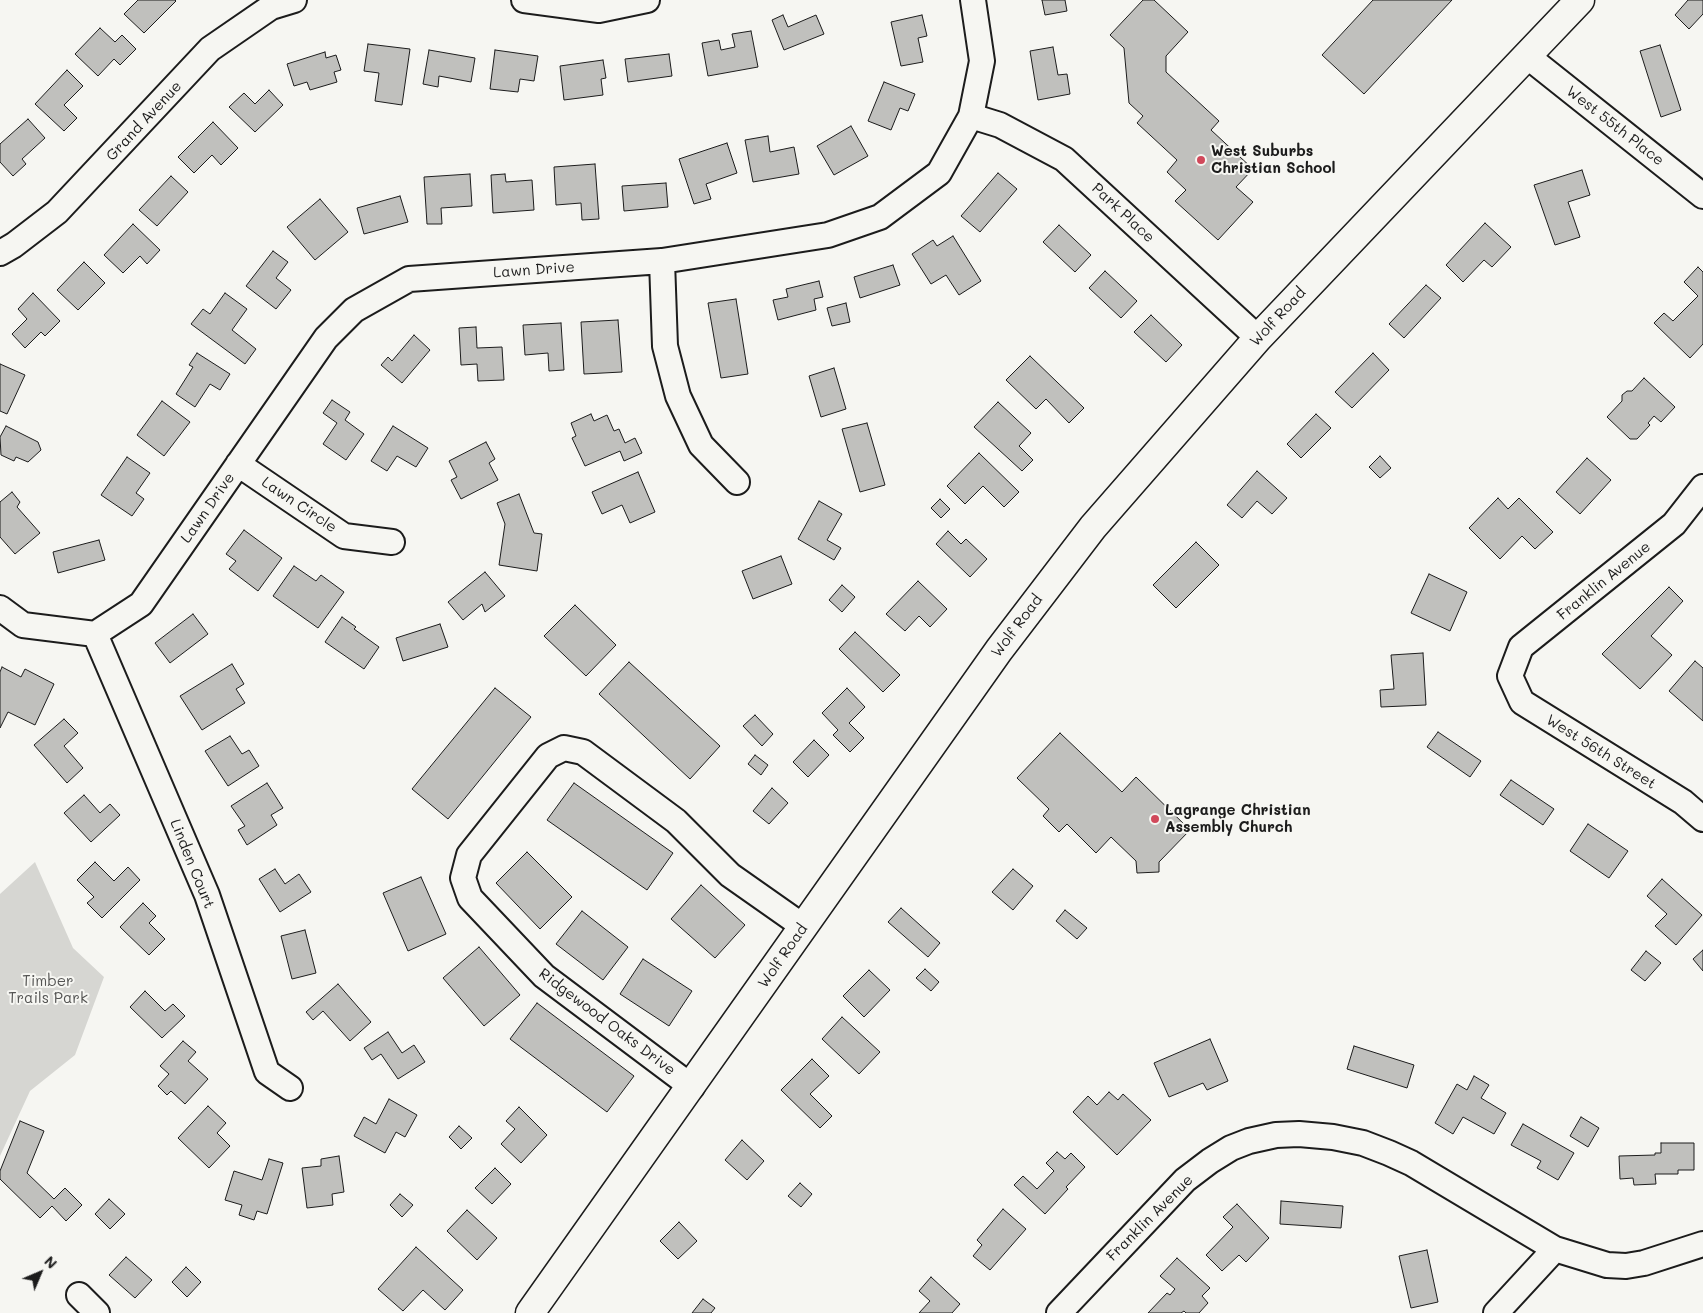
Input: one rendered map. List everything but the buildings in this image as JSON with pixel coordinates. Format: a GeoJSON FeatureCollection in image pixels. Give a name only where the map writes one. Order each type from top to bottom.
{"type":"FeatureCollection","features":[{"type":"Feature","properties":{"kind":"main road","name":"Wolf Road"},"geometry":{"type":"LineString","coordinates":[[530,1313],[692,1087],[999,650],[1064,563],[1258,338],[1580,0]]}},
{"type":"Feature","properties":{"kind":"street","name":"Grand Avenue"},"geometry":{"type":"LineString","coordinates":[[0,253],[14,245],[57,212],[210,50],[271,7],[294,0]]}},
{"type":"Feature","properties":{"kind":"street"},"geometry":{"type":"LineString","coordinates":[[524,0],[599,10],[647,0]]}},
{"type":"Feature","properties":{"kind":"street","name":"Lawn Drive"},"geometry":{"type":"LineString","coordinates":[[95,634],[141,604],[326,338],[354,310],[409,280],[662,261],[828,235],[880,217],[939,173],[971,116],[982,61],[973,0]]}},
{"type":"Feature","properties":{"kind":"street","name":"West 55th Place"},"geometry":{"type":"LineString","coordinates":[[1527,56],[1703,196]]}},
{"type":"Feature","properties":{"kind":"street","name":"Park Place"},"geometry":{"type":"LineString","coordinates":[[971,116],[1000,125],[1064,159],[1258,338]]}},
{"type":"Feature","properties":{"kind":"street"},"geometry":{"type":"LineString","coordinates":[[662,261],[665,346],[678,396],[701,446],[737,482]]}},
{"type":"Feature","properties":{"kind":"street","name":"Lawn Circle"},"geometry":{"type":"LineString","coordinates":[[238,464],[344,536],[392,542]]}},
{"type":"Feature","properties":{"kind":"street","name":"Franklin Avenue"},"geometry":{"type":"LineString","coordinates":[[1510,676],[1521,647],[1674,524],[1703,487]]}},
{"type":"Feature","properties":{"kind":"street"},"geometry":{"type":"LineString","coordinates":[[0,608],[23,626],[95,634]]}},
{"type":"Feature","properties":{"kind":"street","name":"Linden Court"},"geometry":{"type":"LineString","coordinates":[[95,634],[206,895],[267,1072],[290,1088]]}},
{"type":"Feature","properties":{"kind":"street","name":"West 56th Street"},"geometry":{"type":"LineString","coordinates":[[1510,676],[1522,702],[1684,802],[1703,819]]}},
{"type":"Feature","properties":{"kind":"street","name":"Ridgewood Oaks Drive"},"geometry":{"type":"LineString","coordinates":[[692,1087],[544,976],[470,898],[463,878],[469,855],[548,756],[564,748],[582,752],[676,821],[730,875],[804,927]]}},
{"type":"Feature","properties":{"kind":"street","name":"Franklin Avenue"},"geometry":{"type":"LineString","coordinates":[[1058,1313],[1186,1180],[1210,1161],[1231,1148],[1249,1141],[1276,1135],[1333,1137],[1363,1143],[1390,1153],[1411,1163],[1555,1249],[1607,1265],[1626,1266],[1653,1260],[1703,1244]]}},
{"type":"Feature","properties":{"kind":"street"},"geometry":{"type":"LineString","coordinates":[[1496,1313],[1555,1249]]}},
{"type":"Feature","properties":{"kind":"street"},"geometry":{"type":"LineString","coordinates":[[78,1295],[97,1313]]}},
{"type":"Feature","properties":{"kind":"green space","name":"Timber Trails Park"},"geometry":{"type":"Polygon","coordinates":[[[35,862],[73,948],[104,977],[75,1055],[30,1091],[0,1156],[0,894],[35,862]]]}},
{"type":"Feature","properties":{"kind":"place","name":"West Suburbs Christian School"},"geometry":{"type":"Point","coordinates":[1201,160]}},
{"type":"Feature","properties":{"kind":"place","name":"Lagrange Christian Assembly Church"},"geometry":{"type":"Point","coordinates":[1155,819]}}]}
